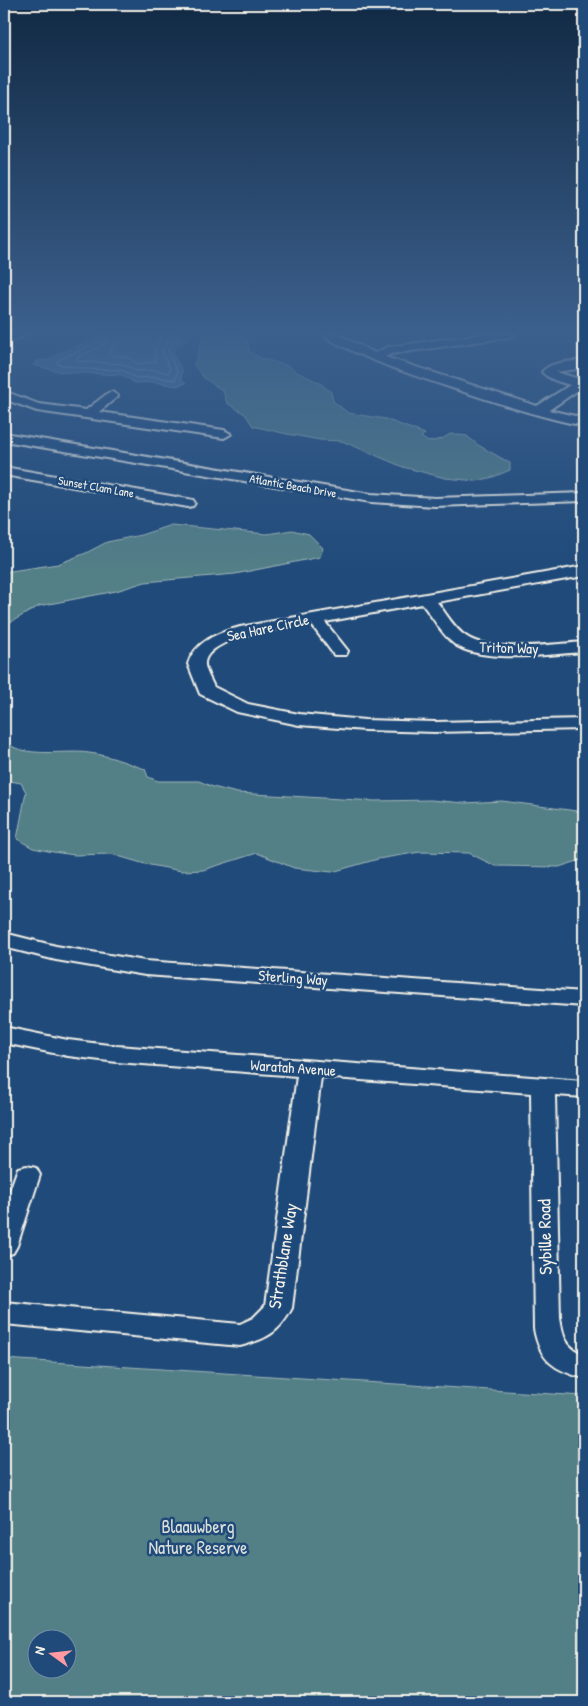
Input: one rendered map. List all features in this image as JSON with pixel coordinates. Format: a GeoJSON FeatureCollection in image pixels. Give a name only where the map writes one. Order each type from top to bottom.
{"type":"FeatureCollection","features":[{"type":"Feature","properties":{"kind":"street"},"geometry":{"type":"LineString","coordinates":[[89,414],[224,434]]}},
{"type":"Feature","properties":{"kind":"street"},"geometry":{"type":"LineString","coordinates":[[550,414],[584,422]]}},
{"type":"Feature","properties":{"kind":"street","name":"Atlantic Beach Drive"},"geometry":{"type":"LineString","coordinates":[[4,431],[49,441],[413,502],[584,490]]}},
{"type":"Feature","properties":{"kind":"street","name":"Atlantic Beach Drive"},"geometry":{"type":"LineString","coordinates":[[4,437],[49,441]]}},
{"type":"Feature","properties":{"kind":"street","name":"Sunset Clam Lane"},"geometry":{"type":"LineString","coordinates":[[4,471],[188,503]]}},
{"type":"Feature","properties":{"kind":"street","name":"Atlantic Beach Drive"},"geometry":{"type":"LineString","coordinates":[[481,497],[584,497]]}},
{"type":"Feature","properties":{"kind":"street","name":"Sea Hare Circle"},"geometry":{"type":"LineString","coordinates":[[584,571],[240,632],[218,639],[203,652],[196,661],[194,672],[198,684],[207,692],[235,706],[292,719],[332,724],[410,727],[584,724]]}},
{"type":"Feature","properties":{"kind":"street","name":"Triton Way"},"geometry":{"type":"LineString","coordinates":[[426,599],[459,640],[476,648],[517,650],[584,647]]}},
{"type":"Feature","properties":{"kind":"street"},"geometry":{"type":"LineString","coordinates":[[314,618],[340,651]]}},
{"type":"Feature","properties":{"kind":"street","name":"Sterling Way"},"geometry":{"type":"LineString","coordinates":[[4,940],[38,950],[82,959],[145,968],[584,999]]}},
{"type":"Feature","properties":{"kind":"street","name":"Waratah Avenue"},"geometry":{"type":"LineString","coordinates":[[4,1035],[68,1048],[117,1054],[584,1089]]}},
{"type":"Feature","properties":{"kind":"street","name":"Strathblane Way"},"geometry":{"type":"LineString","coordinates":[[4,1313],[240,1335],[257,1331],[270,1321],[278,1308],[310,1069]]}},
{"type":"Feature","properties":{"kind":"street","name":"Sybille Road"},"geometry":{"type":"LineString","coordinates":[[544,1086],[546,1318],[548,1340],[556,1354],[566,1361],[584,1366]]}},
{"type":"Feature","properties":{"kind":"street"},"geometry":{"type":"LineString","coordinates":[[4,1246],[27,1174]]}},
{"type":"Feature","properties":{"kind":"green space"},"geometry":{"type":"Polygon","coordinates":[[[245,414],[352,414],[385,419],[425,434],[421,437],[428,442],[442,439],[450,434],[467,436],[478,445],[510,463],[510,470],[477,481],[445,478],[403,467],[342,441],[320,440],[253,426],[245,414]]]}},
{"type":"Feature","properties":{"kind":"green space"},"geometry":{"type":"Polygon","coordinates":[[[171,525],[267,534],[292,530],[309,534],[323,548],[320,557],[235,574],[145,582],[116,591],[39,606],[11,622],[4,623],[4,572],[58,564],[107,542],[141,535],[171,525]]]}},
{"type":"Feature","properties":{"kind":"green space"},"geometry":{"type":"Polygon","coordinates":[[[4,740],[21,750],[32,752],[79,752],[103,756],[145,769],[148,777],[158,781],[199,781],[213,787],[237,793],[375,801],[431,800],[464,803],[502,801],[584,812],[584,859],[559,867],[495,866],[469,853],[420,852],[378,859],[332,872],[294,868],[257,853],[203,870],[182,871],[145,864],[111,854],[75,855],[33,848],[17,839],[26,792],[21,783],[4,780],[4,740]]]}},
{"type":"Feature","properties":{"kind":"green space","name":"Blaauwberg Nature Reserve"},"geometry":{"type":"Polygon","coordinates":[[[4,1359],[584,1396],[584,1702],[4,1702],[4,1359]]]}}]}
